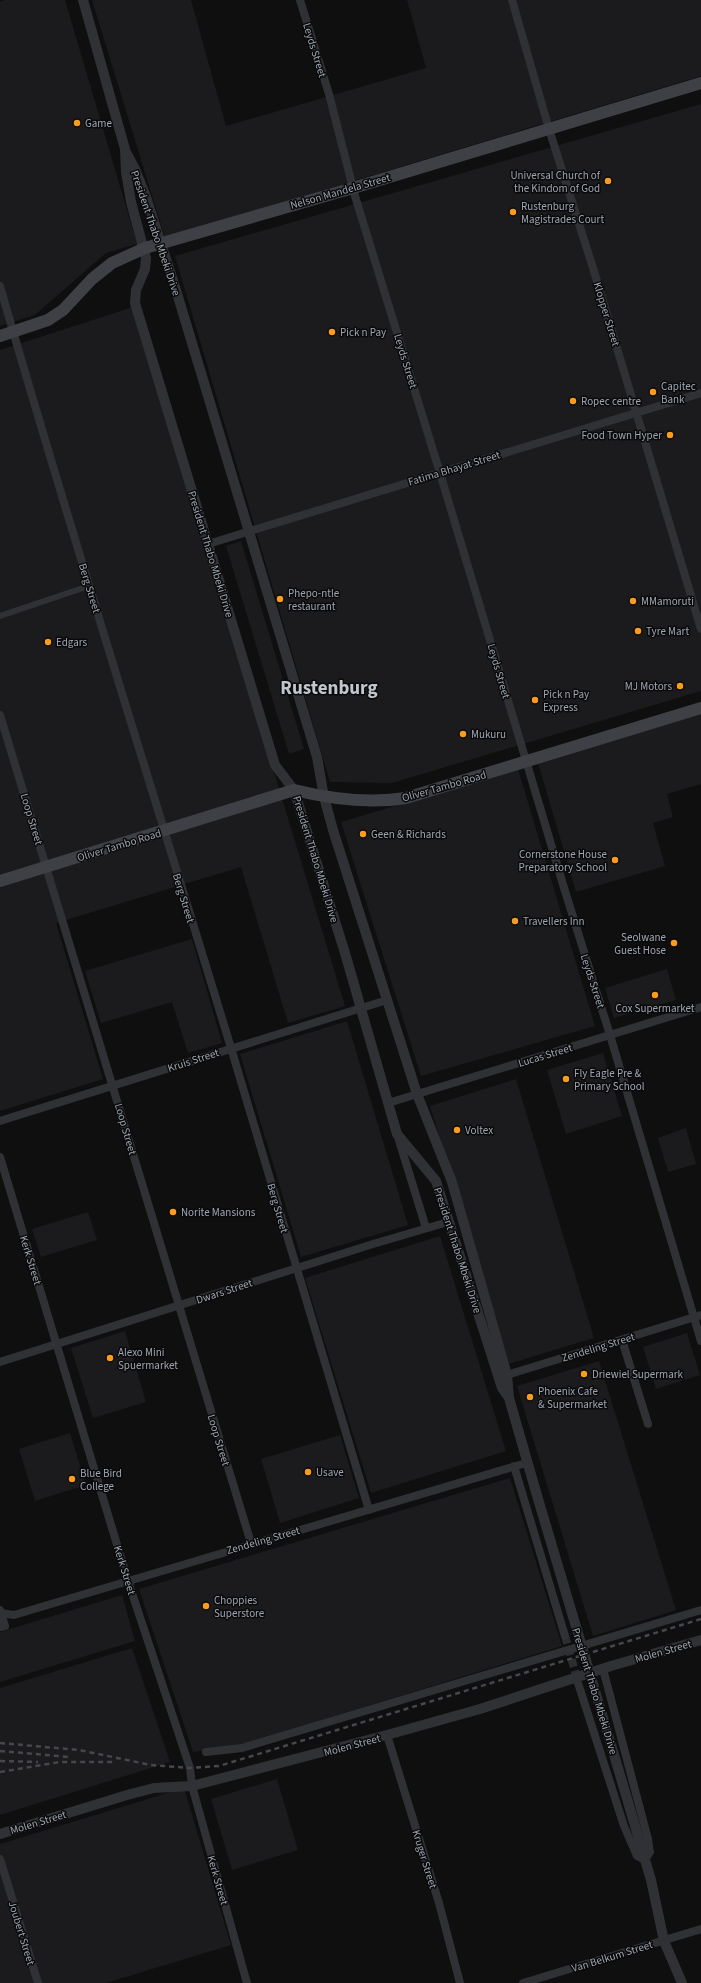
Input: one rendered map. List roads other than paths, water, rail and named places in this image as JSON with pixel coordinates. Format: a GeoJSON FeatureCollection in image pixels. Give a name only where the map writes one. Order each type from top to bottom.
{"type":"FeatureCollection","features":[{"type":"Feature","properties":{"kind":"main road","name":"Nelson Mandela Street"},"geometry":{"type":"LineString","coordinates":[[0,336],[48,320],[63,310],[92,279],[112,263],[145,248],[353,188],[701,82]]}},
{"type":"Feature","properties":{"kind":"main road","name":"Oliver Tambo Road"},"geometry":{"type":"LineString","coordinates":[[0,881],[294,790],[325,799],[387,801],[406,798],[701,708]]}},
{"type":"Feature","properties":{"kind":"street","name":"President Thabo Mbeki Drive"},"geometry":{"type":"LineString","coordinates":[[83,0],[124,149],[131,202],[145,248],[145,269],[136,290],[135,303],[275,765],[294,790],[361,1008],[397,1134],[419,1158],[436,1181],[502,1388],[509,1398]]}},
{"type":"Feature","properties":{"kind":"street","name":"Leyds Street"},"geometry":{"type":"LineString","coordinates":[[300,0],[329,94],[353,188],[526,761],[697,1316],[701,1341]]}},
{"type":"Feature","properties":{"kind":"street","name":"Klopper Street"},"geometry":{"type":"LineString","coordinates":[[512,0],[549,129],[701,629]]}},
{"type":"Feature","properties":{"kind":"street","name":"President Thabo Mbeki Drive"},"geometry":{"type":"LineString","coordinates":[[124,149],[135,169],[146,197],[161,244],[317,757],[325,799],[387,1000],[417,1094],[452,1182],[507,1374],[509,1398],[526,1463],[536,1492],[651,1880],[664,1941],[682,1983]]}},
{"type":"Feature","properties":{"kind":"street","name":"Berg Street"},"geometry":{"type":"LineString","coordinates":[[0,286],[89,586],[231,1048],[295,1268],[370,1510]]}},
{"type":"Feature","properties":{"kind":"street","name":"Fatima Bhayat Street"},"geometry":{"type":"LineString","coordinates":[[208,544],[701,393]]}},
{"type":"Feature","properties":{"kind":"street"},"geometry":{"type":"LineString","coordinates":[[0,616],[89,586]]}},
{"type":"Feature","properties":{"kind":"street","name":"Loop Street"},"geometry":{"type":"LineString","coordinates":[[0,715],[251,1543]]}},
{"type":"Feature","properties":{"kind":"street","name":"Kruis Street"},"geometry":{"type":"LineString","coordinates":[[0,1121],[387,1000]]}},
{"type":"Feature","properties":{"kind":"street","name":"Lucas Street"},"geometry":{"type":"LineString","coordinates":[[388,1103],[701,1007]]}},
{"type":"Feature","properties":{"kind":"street"},"geometry":{"type":"LineString","coordinates":[[397,1134],[426,1228]]}},
{"type":"Feature","properties":{"kind":"street","name":"Kerk Street"},"geometry":{"type":"LineString","coordinates":[[0,1157],[128,1581],[190,1768],[192,1786],[247,1983]]}},
{"type":"Feature","properties":{"kind":"street","name":"Dwars Street"},"geometry":{"type":"LineString","coordinates":[[0,1362],[295,1268],[448,1222]]}},
{"type":"Feature","properties":{"kind":"street","name":"Zendeling Street"},"geometry":{"type":"LineString","coordinates":[[507,1374],[697,1316]]}},
{"type":"Feature","properties":{"kind":"street"},"geometry":{"type":"LineString","coordinates":[[622,1340],[648,1424]]}},
{"type":"Feature","properties":{"kind":"street"},"geometry":{"type":"LineString","coordinates":[[496,1370],[507,1374]]}},
{"type":"Feature","properties":{"kind":"street","name":"Zendeling Street"},"geometry":{"type":"LineString","coordinates":[[0,1612],[14,1614],[526,1463]]}},
{"type":"Feature","properties":{"kind":"street"},"geometry":{"type":"LineString","coordinates":[[514,1466],[565,1636]]}},
{"type":"Feature","properties":{"kind":"street"},"geometry":{"type":"LineString","coordinates":[[206,1752],[242,1748],[701,1610]]}},
{"type":"Feature","properties":{"kind":"street"},"geometry":{"type":"LineString","coordinates":[[0,1612],[5,1626],[0,1627]]}},
{"type":"Feature","properties":{"kind":"street","name":"Molen Street"},"geometry":{"type":"LineString","coordinates":[[0,1834],[154,1788],[192,1786],[387,1735],[480,1709],[603,1669],[701,1640]]}},
{"type":"Feature","properties":{"kind":"street"},"geometry":{"type":"LineString","coordinates":[[578,1683],[624,1826],[637,1856],[645,1860],[650,1852],[648,1839],[603,1669]]}},
{"type":"Feature","properties":{"kind":"street","name":"Kruger Street"},"geometry":{"type":"LineString","coordinates":[[387,1735],[439,1903],[460,1983]]}},
{"type":"Feature","properties":{"kind":"street","name":"Joubert Street"},"geometry":{"type":"LineString","coordinates":[[0,1859],[38,1983]]}},
{"type":"Feature","properties":{"kind":"street","name":"Van Belkum Street"},"geometry":{"type":"LineString","coordinates":[[523,1983],[701,1929]]}},
{"type":"Feature","properties":{"kind":"tunnel"},"geometry":{"type":"LineString","coordinates":[[565,1636],[578,1682]]}},
{"type":"Feature","properties":{"kind":"railway"},"geometry":{"type":"LineString","coordinates":[[0,1743],[79,1750],[151,1765],[190,1768],[219,1766],[701,1619]]}},
{"type":"Feature","properties":{"kind":"railway"},"geometry":{"type":"LineString","coordinates":[[0,1751],[69,1757]]}},
{"type":"Feature","properties":{"kind":"railway"},"geometry":{"type":"LineString","coordinates":[[0,1761],[38,1762]]}},
{"type":"Feature","properties":{"kind":"railway"},"geometry":{"type":"LineString","coordinates":[[0,1772],[60,1762],[115,1762]]}},
{"type":"Feature","properties":{"kind":"place","name":"Game"},"geometry":{"type":"Point","coordinates":[77,123]}},
{"type":"Feature","properties":{"kind":"place","name":"Universal Church of the Kindom of God"},"geometry":{"type":"Point","coordinates":[608,181]}},
{"type":"Feature","properties":{"kind":"place","name":"Rustenburg Magistrades Court"},"geometry":{"type":"Point","coordinates":[513,212]}},
{"type":"Feature","properties":{"kind":"place","name":"Pick n Pay"},"geometry":{"type":"Point","coordinates":[332,332]}},
{"type":"Feature","properties":{"kind":"place","name":"Capitec Bank"},"geometry":{"type":"Point","coordinates":[653,392]}},
{"type":"Feature","properties":{"kind":"place","name":"Ropec centre"},"geometry":{"type":"Point","coordinates":[573,401]}},
{"type":"Feature","properties":{"kind":"place","name":"Food Town Hyper"},"geometry":{"type":"Point","coordinates":[670,435]}},
{"type":"Feature","properties":{"kind":"place","name":"Phepo-ntle restaurant"},"geometry":{"type":"Point","coordinates":[280,599]}},
{"type":"Feature","properties":{"kind":"place","name":"MMamoruti"},"geometry":{"type":"Point","coordinates":[633,601]}},
{"type":"Feature","properties":{"kind":"place","name":"Tyre Mart"},"geometry":{"type":"Point","coordinates":[638,631]}},
{"type":"Feature","properties":{"kind":"place","name":"Edgars"},"geometry":{"type":"Point","coordinates":[48,642]}},
{"type":"Feature","properties":{"kind":"place","name":"MJ Motors"},"geometry":{"type":"Point","coordinates":[680,686]}},
{"type":"Feature","properties":{"kind":"place","name":"Pick n Pay Express"},"geometry":{"type":"Point","coordinates":[535,700]}},
{"type":"Feature","properties":{"kind":"place","name":"Mukuru"},"geometry":{"type":"Point","coordinates":[463,734]}},
{"type":"Feature","properties":{"kind":"place","name":"Geen & Richards"},"geometry":{"type":"Point","coordinates":[363,834]}},
{"type":"Feature","properties":{"kind":"place","name":"Cornerstone House Preparatory School"},"geometry":{"type":"Point","coordinates":[615,860]}},
{"type":"Feature","properties":{"kind":"place","name":"Travellers Inn"},"geometry":{"type":"Point","coordinates":[515,921]}},
{"type":"Feature","properties":{"kind":"place","name":"Seolwane Guest Hose"},"geometry":{"type":"Point","coordinates":[674,943]}},
{"type":"Feature","properties":{"kind":"place","name":"Cox Supermarket"},"geometry":{"type":"Point","coordinates":[655,995]}},
{"type":"Feature","properties":{"kind":"place","name":"Fly Eagle Pre & Primary School"},"geometry":{"type":"Point","coordinates":[566,1079]}},
{"type":"Feature","properties":{"kind":"place","name":"Voltex"},"geometry":{"type":"Point","coordinates":[457,1130]}},
{"type":"Feature","properties":{"kind":"place","name":"Norite Mansions"},"geometry":{"type":"Point","coordinates":[173,1212]}},
{"type":"Feature","properties":{"kind":"place","name":"Alexo Mini Spuermarket"},"geometry":{"type":"Point","coordinates":[110,1358]}},
{"type":"Feature","properties":{"kind":"place","name":"Driewiel Supermark"},"geometry":{"type":"Point","coordinates":[584,1374]}},
{"type":"Feature","properties":{"kind":"place","name":"Phoenix Cafe & Supermarket"},"geometry":{"type":"Point","coordinates":[530,1397]}},
{"type":"Feature","properties":{"kind":"place","name":"Usave"},"geometry":{"type":"Point","coordinates":[308,1472]}},
{"type":"Feature","properties":{"kind":"place","name":"Blue Bird College"},"geometry":{"type":"Point","coordinates":[72,1479]}},
{"type":"Feature","properties":{"kind":"place","name":"Choppies Superstore"},"geometry":{"type":"Point","coordinates":[206,1606]}},
{"type":"Feature","properties":{"kind":"district","name":"Rustenburg"},"geometry":{"type":"Point","coordinates":[329,687]}}]}
